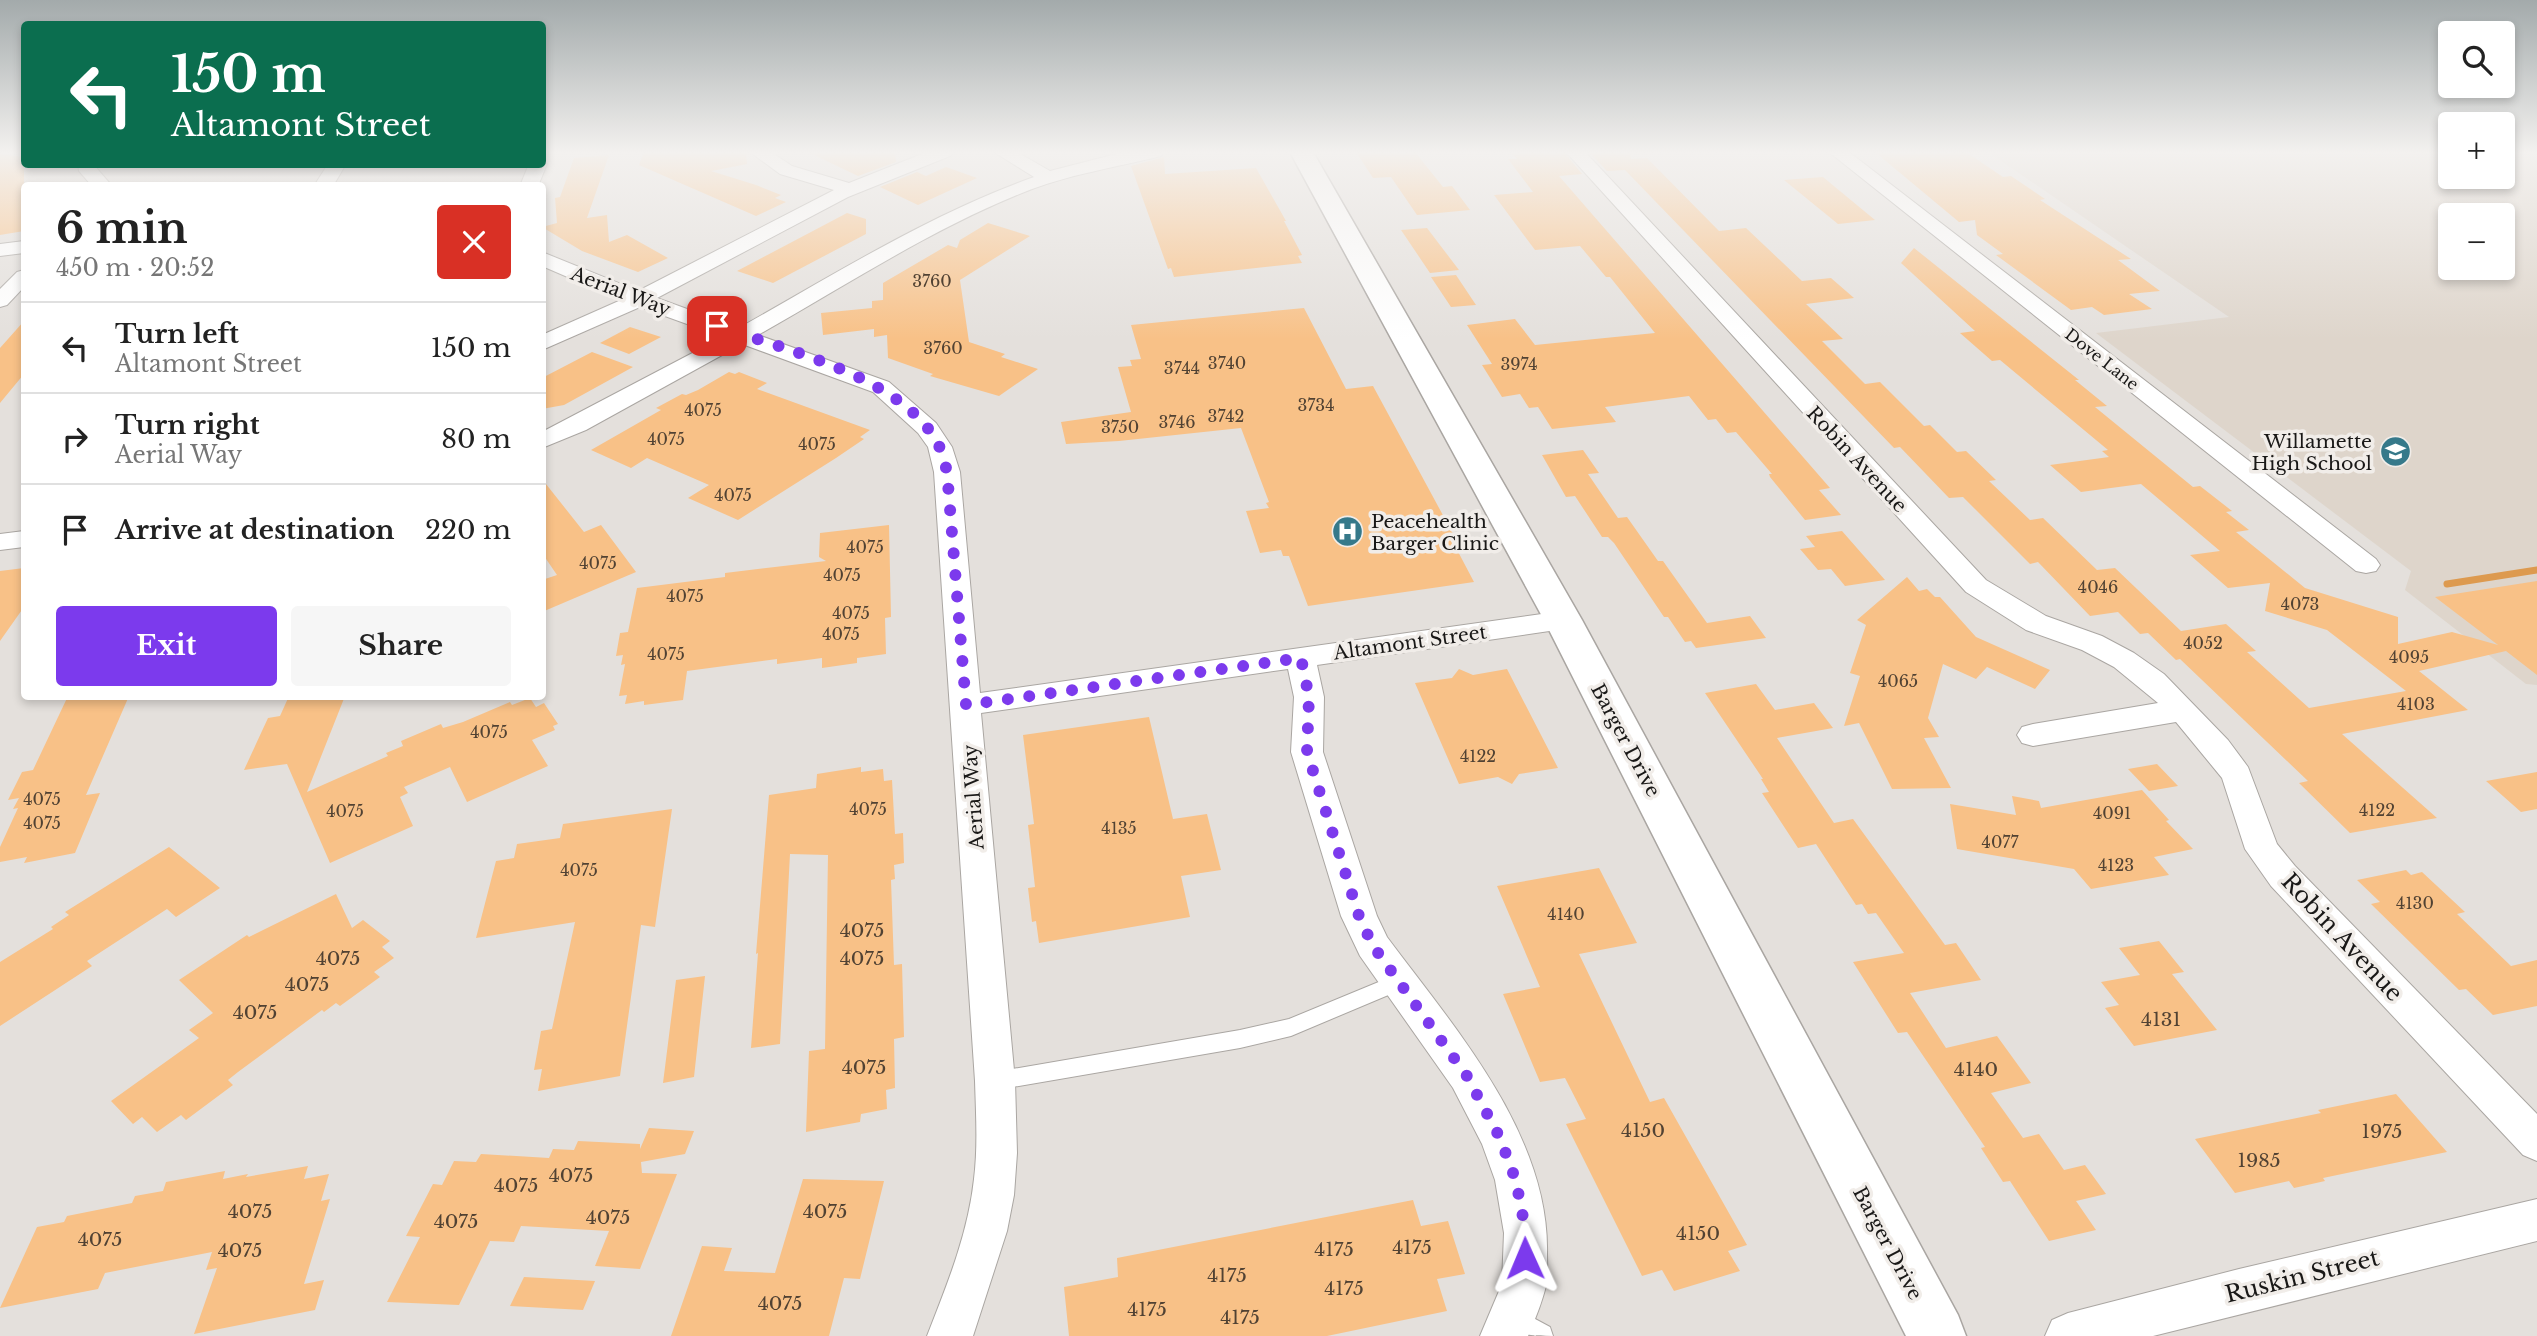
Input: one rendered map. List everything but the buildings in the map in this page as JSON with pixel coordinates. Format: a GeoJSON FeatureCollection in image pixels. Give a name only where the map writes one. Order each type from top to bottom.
{"type":"FeatureCollection","features":[{"type":"Feature","properties":{"kind":"main road","name":"Barger Drive"},"geometry":{"type":"LineString","coordinates":[[1336,214],[1563,620],[1937,1336]]}},
{"type":"Feature","properties":{"kind":"street"},"geometry":{"type":"LineString","coordinates":[[546,341],[639,299],[804,214]]}},
{"type":"Feature","properties":{"kind":"street"},"geometry":{"type":"LineString","coordinates":[[546,439],[578,425],[743,335],[957,214]]}},
{"type":"Feature","properties":{"kind":"street","name":"Robin Avenue"},"geometry":{"type":"LineString","coordinates":[[1633,214],[1976,586],[2036,623],[2092,643],[2124,660],[2183,710],[2237,775],[2262,849],[2283,876],[2537,1142]]}},
{"type":"Feature","properties":{"kind":"street","name":"Dove Lane"},"geometry":{"type":"LineString","coordinates":[[1918,214],[2366,565]]}},
{"type":"Feature","properties":{"kind":"street"},"geometry":{"type":"LineString","coordinates":[[0,250],[21,247]]}},
{"type":"Feature","properties":{"kind":"street","name":"Aerial Way"},"geometry":{"type":"LineString","coordinates":[[546,260],[569,272],[639,299],[881,387],[927,428],[940,447],[947,472],[966,705],[995,1081],[996,1140],[993,1195],[973,1273],[950,1336]]}},
{"type":"Feature","properties":{"kind":"street"},"geometry":{"type":"LineString","coordinates":[[0,301],[21,279]]}},
{"type":"Feature","properties":{"kind":"street"},"geometry":{"type":"LineString","coordinates":[[0,542],[21,539]]}},
{"type":"Feature","properties":{"kind":"street","name":"Altamont Street"},"geometry":{"type":"LineString","coordinates":[[966,705],[1563,620]]}},
{"type":"Feature","properties":{"kind":"street"},"geometry":{"type":"LineString","coordinates":[[1301,658],[1309,697],[1307,752],[1359,916],[1373,946],[1467,1076],[1500,1138],[1516,1181],[1526,1233],[1519,1330]]}},
{"type":"Feature","properties":{"kind":"street"},"geometry":{"type":"LineString","coordinates":[[2033,735],[2183,710]]}},
{"type":"Feature","properties":{"kind":"street","name":"Ruskin Street"},"geometry":{"type":"LineString","coordinates":[[2068,1336],[2239,1291],[2537,1220]]}},
{"type":"Feature","properties":{"kind":"lane"},"geometry":{"type":"LineString","coordinates":[[995,1081],[1240,1039],[1278,1030],[1334,1010],[1398,982]]}},
{"type":"Feature","properties":{"kind":"shaded area","name":"Willamette High School"},"geometry":{"type":"Polygon","coordinates":[[[2079,214],[2438,214],[2438,280],[2515,280],[2515,214],[2537,214],[2537,685],[2526,684],[2405,590],[2411,571],[2096,333],[2229,317],[2079,214]]]}},
{"type":"Feature","properties":{"kind":"waterway"},"geometry":{"type":"LineString","coordinates":[[2447,584],[2537,570]]}},
{"type":"Feature","properties":{"kind":"place","name":"Willamette High School"},"geometry":{"type":"Point","coordinates":[2395,452]}},
{"type":"Feature","properties":{"kind":"place","name":"Peacehealth Barger Clinic"},"geometry":{"type":"Point","coordinates":[1348,532]}},
{"type":"Feature","properties":{"kind":"route"},"geometry":{"type":"LineString","coordinates":[[717,326],[881,387],[927,428],[940,447],[947,472],[966,705],[1301,658],[1309,697],[1307,752],[1359,916],[1373,946],[1467,1076],[1500,1138],[1516,1181],[1526,1233],[1525,1258]]}}]}
